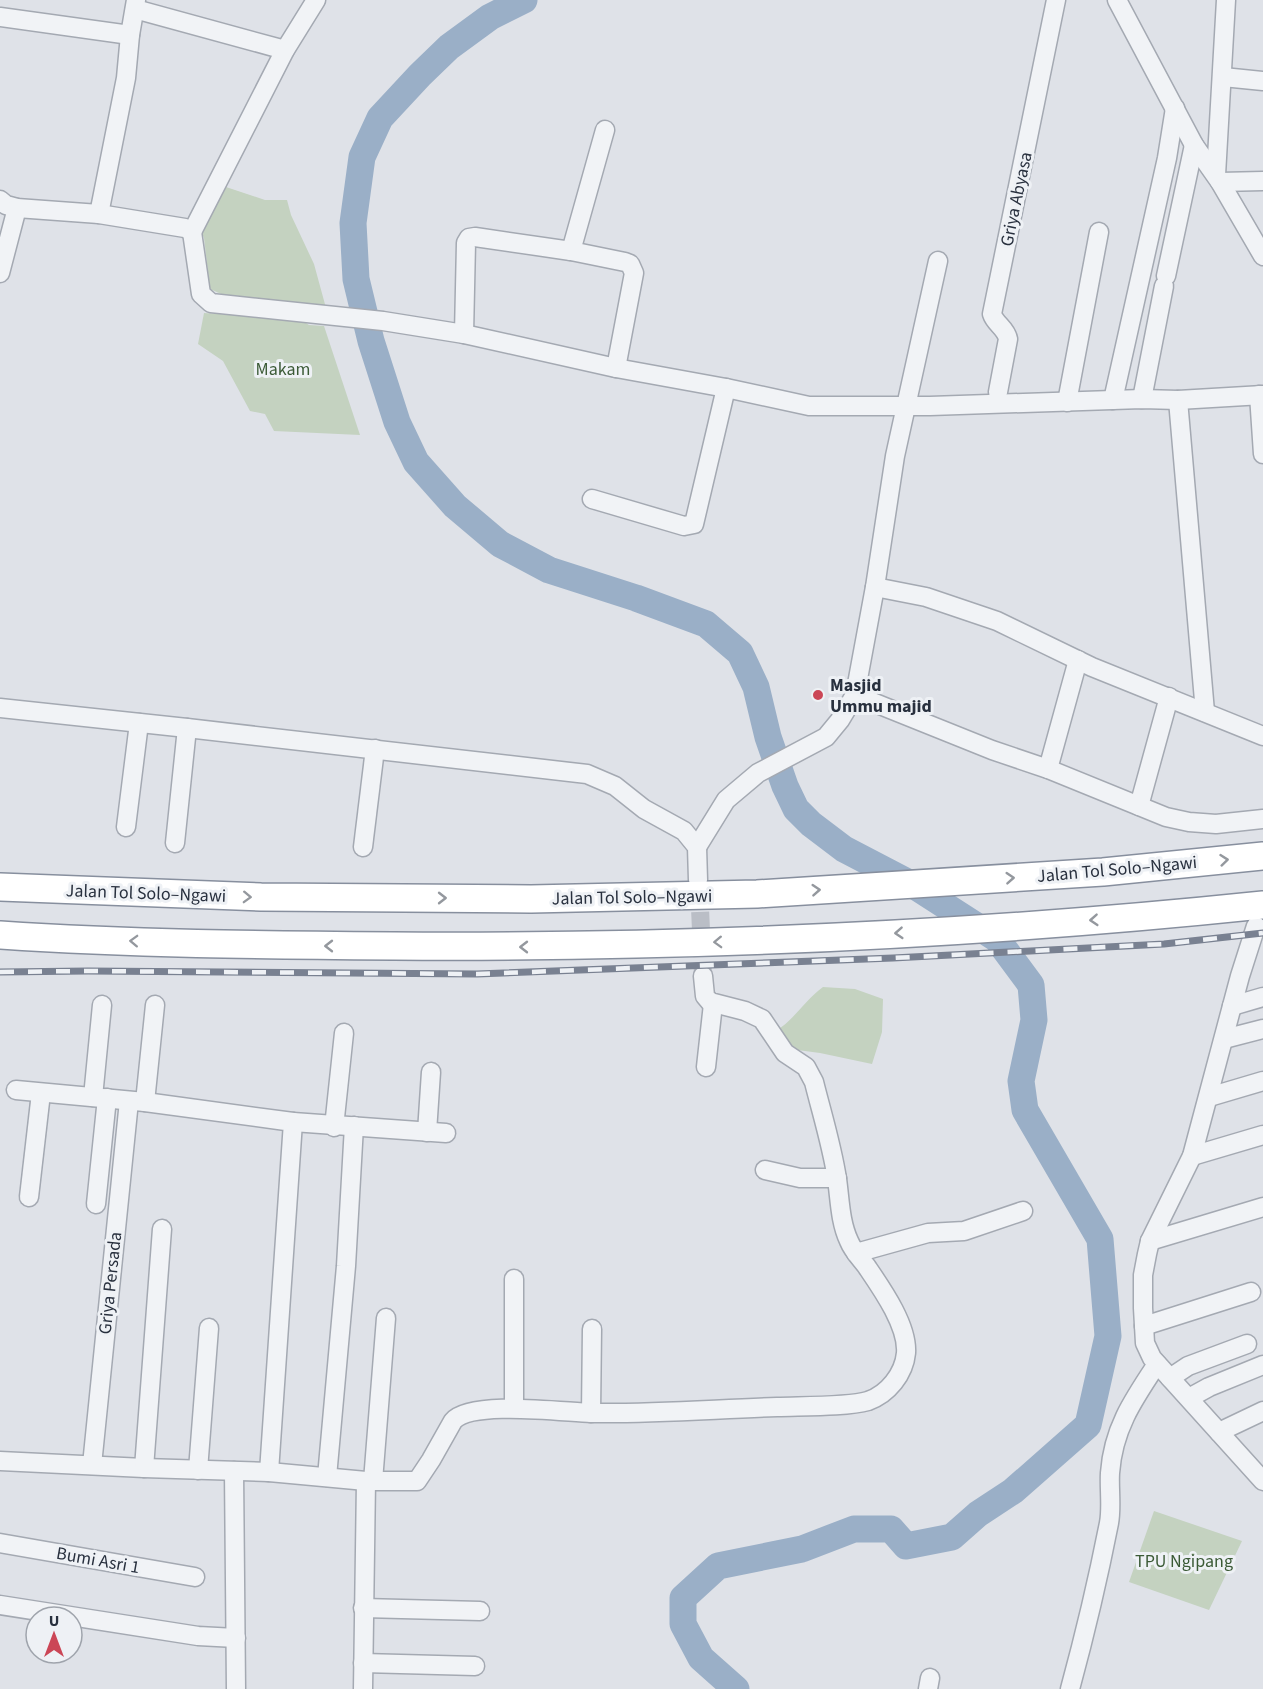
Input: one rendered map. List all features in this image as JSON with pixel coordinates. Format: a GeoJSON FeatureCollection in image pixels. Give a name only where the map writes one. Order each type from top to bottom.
{"type":"FeatureCollection","features":[{"type":"Feature","properties":{"kind":"highway","name":"Jalan Tol Solo–Ngawi"},"geometry":{"type":"LineString","coordinates":[[0,887],[261,897],[531,899],[757,894],[1103,872],[1263,856]]}},
{"type":"Feature","properties":{"kind":"highway"},"geometry":{"type":"LineString","coordinates":[[0,935],[283,946],[547,947],[777,941],[1152,916],[1259,915]]}},
{"type":"Feature","properties":{"kind":"street"},"geometry":{"type":"LineString","coordinates":[[316,0],[285,50],[192,232],[201,294],[207,301],[216,304],[383,321],[464,334],[616,368],[809,406],[905,407],[1142,399],[1178,400],[1261,395],[1263,454]]}},
{"type":"Feature","properties":{"kind":"street","name":"Griya Abyasa"},"geometry":{"type":"LineString","coordinates":[[998,392],[1008,336],[992,314],[1056,0]]}},
{"type":"Feature","properties":{"kind":"street"},"geometry":{"type":"LineString","coordinates":[[1117,0],[1194,145],[1258,239],[1263,256]]}},
{"type":"Feature","properties":{"kind":"street"},"geometry":{"type":"LineString","coordinates":[[1218,178],[1226,0]]}},
{"type":"Feature","properties":{"kind":"street"},"geometry":{"type":"LineString","coordinates":[[99,214],[126,78],[130,35],[136,5],[285,50]]}},
{"type":"Feature","properties":{"kind":"street"},"geometry":{"type":"LineString","coordinates":[[0,17],[130,35]]}},
{"type":"Feature","properties":{"kind":"street"},"geometry":{"type":"LineString","coordinates":[[1222,77],[1263,81]]}},
{"type":"Feature","properties":{"kind":"street"},"geometry":{"type":"LineString","coordinates":[[1113,400],[1167,158],[1175,108]]}},
{"type":"Feature","properties":{"kind":"street"},"geometry":{"type":"LineString","coordinates":[[571,251],[604,130]]}},
{"type":"Feature","properties":{"kind":"street"},"geometry":{"type":"LineString","coordinates":[[1142,399],[1194,145]]}},
{"type":"Feature","properties":{"kind":"street"},"geometry":{"type":"LineString","coordinates":[[1218,178],[1263,181]]}},
{"type":"Feature","properties":{"kind":"street"},"geometry":{"type":"LineString","coordinates":[[8,204],[99,214],[185,228],[192,232]]}},
{"type":"Feature","properties":{"kind":"street"},"geometry":{"type":"LineString","coordinates":[[0,224],[8,204]]}},
{"type":"Feature","properties":{"kind":"street"},"geometry":{"type":"LineString","coordinates":[[0,273],[8,204]]}},
{"type":"Feature","properties":{"kind":"street"},"geometry":{"type":"LineString","coordinates":[[1067,402],[1099,232]]}},
{"type":"Feature","properties":{"kind":"street"},"geometry":{"type":"LineString","coordinates":[[464,334],[466,243],[469,238],[571,251],[625,262],[633,267],[634,273],[616,368]]}},
{"type":"Feature","properties":{"kind":"street"},"geometry":{"type":"LineString","coordinates":[[698,880],[697,847],[726,800],[758,773],[826,737],[840,720],[855,695],[875,587],[895,456],[938,261]]}},
{"type":"Feature","properties":{"kind":"street"},"geometry":{"type":"LineString","coordinates":[[592,499],[684,526],[694,524],[726,388]]}},
{"type":"Feature","properties":{"kind":"street"},"geometry":{"type":"LineString","coordinates":[[1178,400],[1205,712]]}},
{"type":"Feature","properties":{"kind":"street"},"geometry":{"type":"LineString","coordinates":[[875,587],[926,597],[966,610],[1024,633],[1078,660],[1263,736]]}},
{"type":"Feature","properties":{"kind":"street"},"geometry":{"type":"LineString","coordinates":[[1048,769],[1078,660]]}},
{"type":"Feature","properties":{"kind":"street"},"geometry":{"type":"LineString","coordinates":[[855,695],[1166,816],[1189,822],[1216,824],[1263,819]]}},
{"type":"Feature","properties":{"kind":"street"},"geometry":{"type":"LineString","coordinates":[[1140,806],[1169,697]]}},
{"type":"Feature","properties":{"kind":"street"},"geometry":{"type":"LineString","coordinates":[[0,708],[587,774],[615,786],[644,809],[684,831],[697,847]]}},
{"type":"Feature","properties":{"kind":"street"},"geometry":{"type":"LineString","coordinates":[[126,827],[139,723]]}},
{"type":"Feature","properties":{"kind":"street"},"geometry":{"type":"LineString","coordinates":[[175,843],[187,728]]}},
{"type":"Feature","properties":{"kind":"street"},"geometry":{"type":"LineString","coordinates":[[363,847],[375,749]]}},
{"type":"Feature","properties":{"kind":"street"},"geometry":{"type":"LineString","coordinates":[[1259,915],[1192,1156],[1150,1241],[1143,1275],[1145,1343],[1157,1364],[1263,1481]]}},
{"type":"Feature","properties":{"kind":"street"},"geometry":{"type":"LineString","coordinates":[[0,1461],[268,1472],[369,1481],[417,1481],[458,1416],[488,1409],[514,1408],[591,1413],[846,1403],[868,1401],[886,1390],[902,1369],[906,1353],[904,1335],[901,1324],[850,1244],[845,1230],[837,1178],[814,1082],[806,1068],[785,1053],[762,1019],[745,1011],[713,1004],[705,996],[703,976]]}},
{"type":"Feature","properties":{"kind":"street"},"geometry":{"type":"LineString","coordinates":[[1232,1006],[1263,997]]}},
{"type":"Feature","properties":{"kind":"street"},"geometry":{"type":"LineString","coordinates":[[706,1068],[713,1004]]}},
{"type":"Feature","properties":{"kind":"street"},"geometry":{"type":"LineString","coordinates":[[96,1204],[102,1005]]}},
{"type":"Feature","properties":{"kind":"street","name":"Griya Persada"},"geometry":{"type":"LineString","coordinates":[[92,1465],[137,1101],[155,1005]]}},
{"type":"Feature","properties":{"kind":"street"},"geometry":{"type":"LineString","coordinates":[[1224,1039],[1263,1029]]}},
{"type":"Feature","properties":{"kind":"street"},"geometry":{"type":"LineString","coordinates":[[334,1127],[344,1033]]}},
{"type":"Feature","properties":{"kind":"street"},"geometry":{"type":"LineString","coordinates":[[426,1132],[431,1072]]}},
{"type":"Feature","properties":{"kind":"street"},"geometry":{"type":"LineString","coordinates":[[1209,1097],[1263,1081]]}},
{"type":"Feature","properties":{"kind":"street"},"geometry":{"type":"LineString","coordinates":[[16,1090],[137,1101],[334,1127],[354,1126],[446,1133]]}},
{"type":"Feature","properties":{"kind":"street"},"geometry":{"type":"LineString","coordinates":[[29,1197],[41,1093]]}},
{"type":"Feature","properties":{"kind":"street"},"geometry":{"type":"LineString","coordinates":[[268,1472],[293,1122]]}},
{"type":"Feature","properties":{"kind":"street"},"geometry":{"type":"LineString","coordinates":[[327,1477],[346,1266],[354,1126]]}},
{"type":"Feature","properties":{"kind":"street"},"geometry":{"type":"LineString","coordinates":[[1192,1156],[1263,1135]]}},
{"type":"Feature","properties":{"kind":"street"},"geometry":{"type":"LineString","coordinates":[[765,1170],[801,1178],[837,1178]]}},
{"type":"Feature","properties":{"kind":"street"},"geometry":{"type":"LineString","coordinates":[[1150,1241],[1263,1207]]}},
{"type":"Feature","properties":{"kind":"street"},"geometry":{"type":"LineString","coordinates":[[856,1253],[928,1233],[964,1231],[1023,1211]]}},
{"type":"Feature","properties":{"kind":"street"},"geometry":{"type":"LineString","coordinates":[[144,1468],[162,1228]]}},
{"type":"Feature","properties":{"kind":"street"},"geometry":{"type":"LineString","coordinates":[[514,1279],[514,1408]]}},
{"type":"Feature","properties":{"kind":"street"},"geometry":{"type":"LineString","coordinates":[[1144,1326],[1251,1292]]}},
{"type":"Feature","properties":{"kind":"street"},"geometry":{"type":"LineString","coordinates":[[363,1689],[363,1608],[369,1481],[386,1318]]}},
{"type":"Feature","properties":{"kind":"street"},"geometry":{"type":"LineString","coordinates":[[198,1470],[209,1328]]}},
{"type":"Feature","properties":{"kind":"street"},"geometry":{"type":"LineString","coordinates":[[591,1413],[592,1329]]}},
{"type":"Feature","properties":{"kind":"street"},"geometry":{"type":"LineString","coordinates":[[1170,1378],[1188,1366],[1247,1344]]}},
{"type":"Feature","properties":{"kind":"street"},"geometry":{"type":"LineString","coordinates":[[1070,1689],[1086,1631],[1110,1519],[1110,1472],[1118,1430],[1157,1364]]}},
{"type":"Feature","properties":{"kind":"street"},"geometry":{"type":"LineString","coordinates":[[1189,1398],[1209,1387],[1263,1365]]}},
{"type":"Feature","properties":{"kind":"street"},"geometry":{"type":"LineString","coordinates":[[1219,1432],[1263,1411]]}},
{"type":"Feature","properties":{"kind":"street"},"geometry":{"type":"LineString","coordinates":[[234,1471],[236,1689]]}},
{"type":"Feature","properties":{"kind":"street","name":"Bumi Asri 1"},"geometry":{"type":"LineString","coordinates":[[0,1543],[195,1577]]}},
{"type":"Feature","properties":{"kind":"street"},"geometry":{"type":"LineString","coordinates":[[0,1605],[198,1636],[236,1638]]}},
{"type":"Feature","properties":{"kind":"street"},"geometry":{"type":"LineString","coordinates":[[363,1608],[480,1611]]}},
{"type":"Feature","properties":{"kind":"street"},"geometry":{"type":"LineString","coordinates":[[363,1663],[475,1666]]}},
{"type":"Feature","properties":{"kind":"green space","name":"Makam"},"geometry":{"type":"Polygon","coordinates":[[[223,186],[265,200],[287,200],[291,215],[314,264],[326,308],[228,297],[210,289],[204,238],[201,231],[223,186]]]}},
{"type":"Feature","properties":{"kind":"green space","name":"Makam"},"geometry":{"type":"Polygon","coordinates":[[[204,313],[300,319],[309,325],[324,326],[360,435],[274,431],[265,414],[250,411],[223,361],[198,344],[204,313]]]}},
{"type":"Feature","properties":{"kind":"green space"},"geometry":{"type":"Polygon","coordinates":[[[823,987],[855,989],[883,999],[882,1032],[872,1064],[790,1049],[776,1031],[823,987]]]}},
{"type":"Feature","properties":{"kind":"green space","name":"TPU Ngipang"},"geometry":{"type":"Polygon","coordinates":[[[1154,1511],[1242,1541],[1209,1610],[1129,1582],[1154,1511]]]}},
{"type":"Feature","properties":{"kind":"waterway"},"geometry":{"type":"LineString","coordinates":[[524,0],[490,17],[449,47],[420,75],[380,118],[362,157],[353,223],[356,279],[371,341],[397,422],[416,462],[455,506],[500,544],[549,570],[636,598],[706,624],[740,653],[756,687],[768,737],[785,786],[796,809],[811,824],[844,849],[913,885],[997,939],[1031,985],[1034,1020],[1021,1081],[1025,1110],[1100,1239],[1108,1336],[1088,1425],[1013,1491],[978,1514],[952,1537],[906,1546],[891,1529],[854,1529],[802,1549],[718,1566],[683,1598],[683,1624],[701,1658],[736,1689]]}},
{"type":"Feature","properties":{"kind":"tunnel"},"geometry":{"type":"LineString","coordinates":[[699,885],[703,976]]}},
{"type":"Feature","properties":{"kind":"railway"},"geometry":{"type":"LineString","coordinates":[[0,972],[477,974],[893,958],[1164,944],[1263,933]]}},
{"type":"Feature","properties":{"kind":"place","name":"Masjid Ummu majid"},"geometry":{"type":"Point","coordinates":[818,695]}}]}
